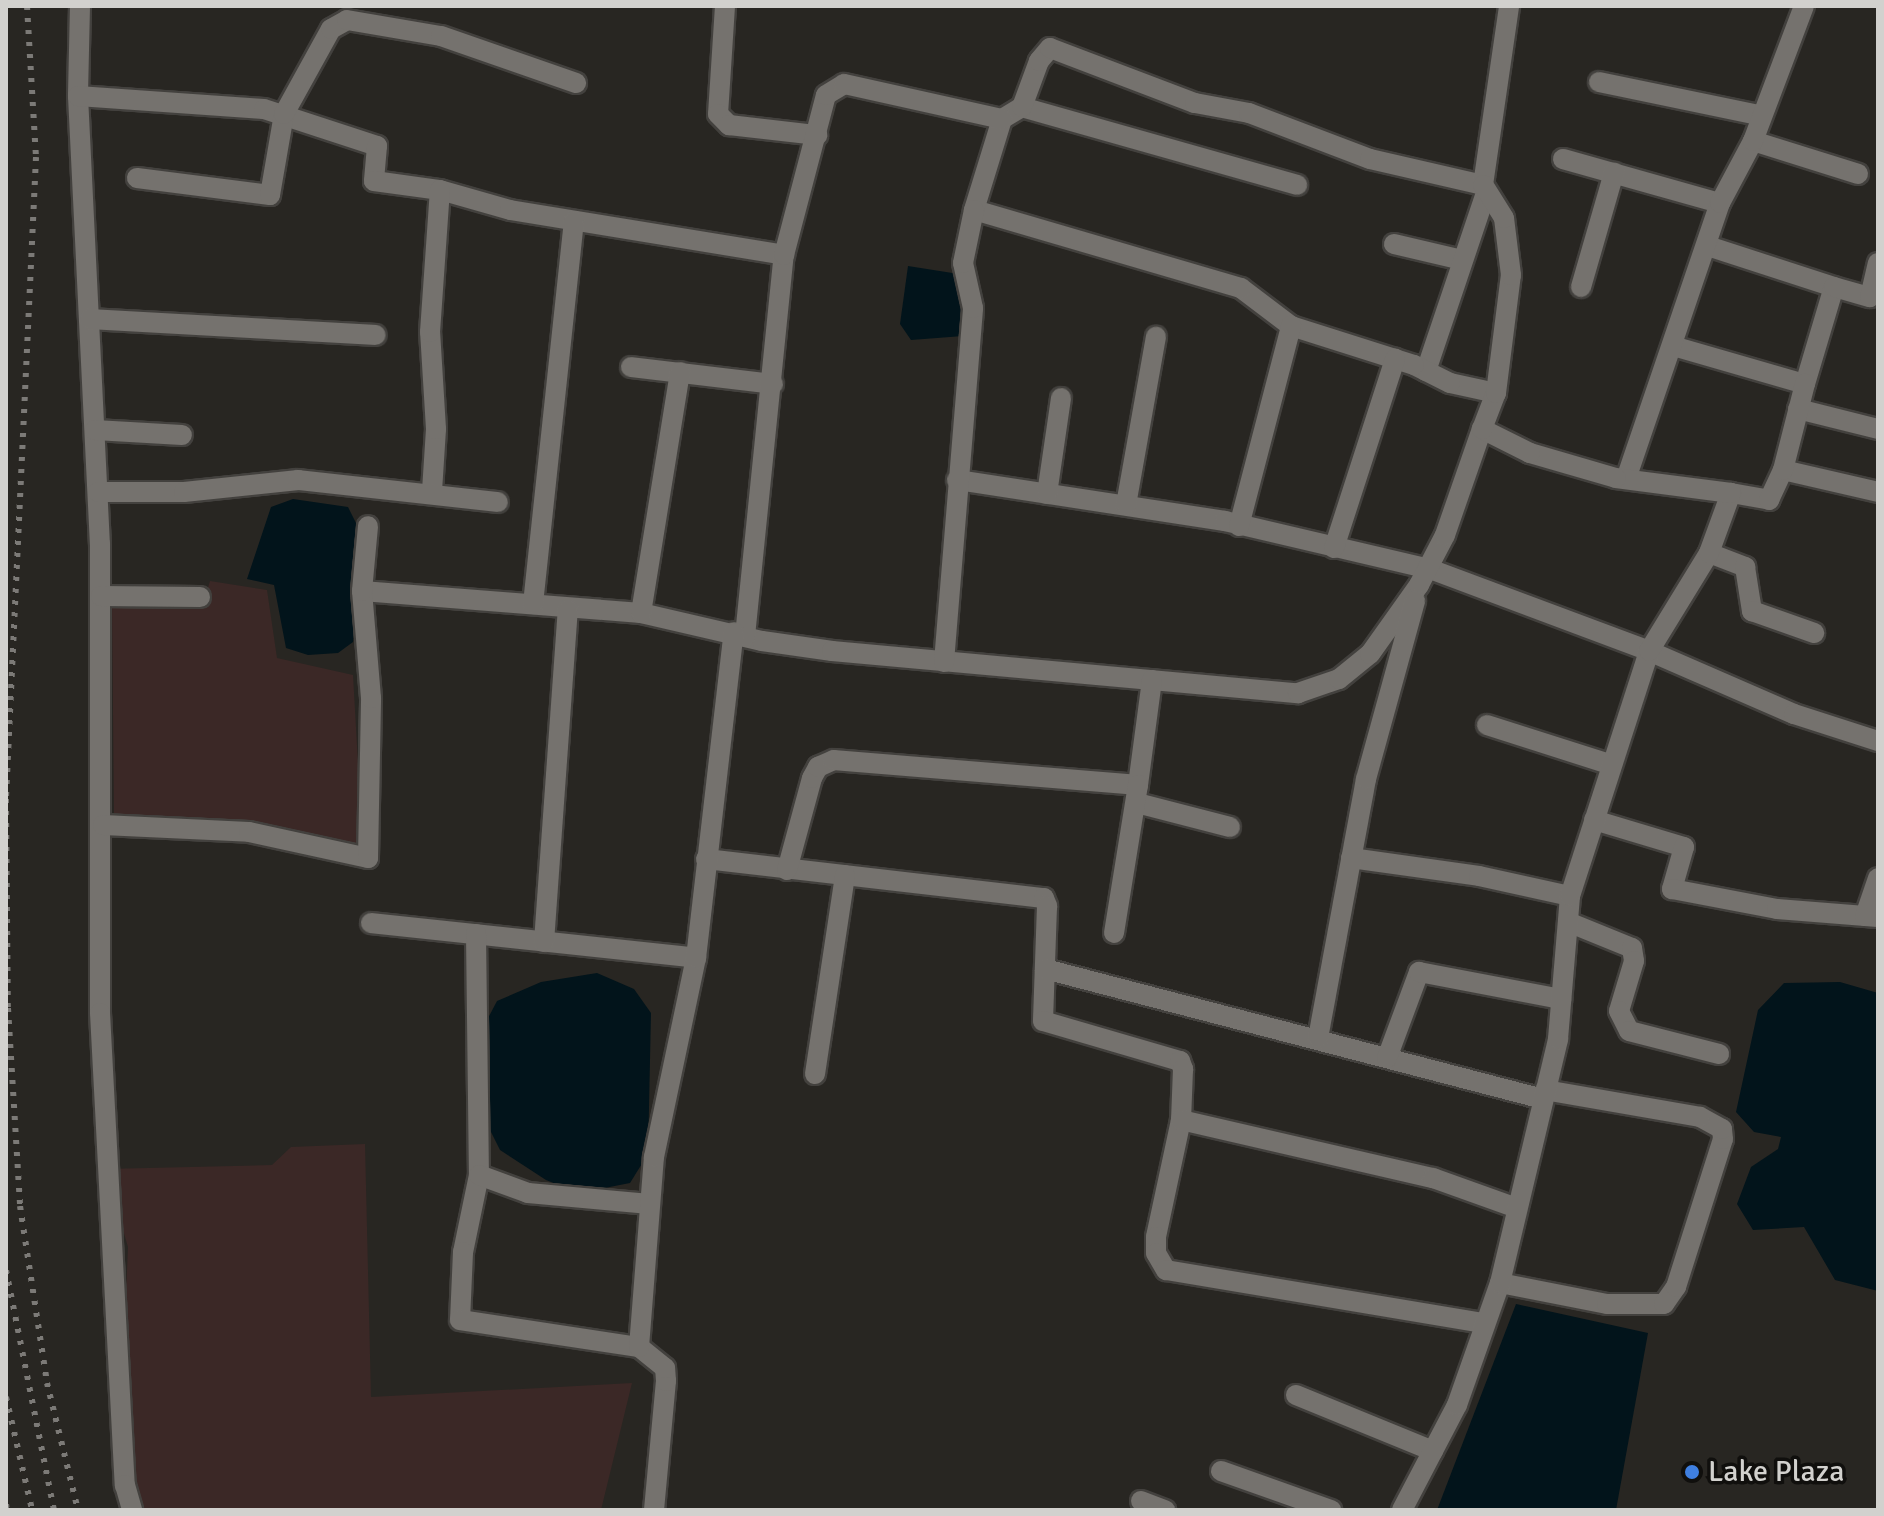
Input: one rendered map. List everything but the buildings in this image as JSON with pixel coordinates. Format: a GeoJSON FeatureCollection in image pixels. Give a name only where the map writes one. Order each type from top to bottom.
{"type":"FeatureCollection","features":[{"type":"Feature","properties":{"kind":"street"},"geometry":{"type":"LineString","coordinates":[[80,6],[78,96],[101,596],[103,825],[100,1013],[125,1485],[132,1510]]}},
{"type":"Feature","properties":{"kind":"street"},"geometry":{"type":"LineString","coordinates":[[725,6],[718,114],[729,125],[817,135]]}},
{"type":"Feature","properties":{"kind":"street"},"geometry":{"type":"LineString","coordinates":[[1426,371],[1484,191],[1509,6]]}},
{"type":"Feature","properties":{"kind":"street"},"geometry":{"type":"LineString","coordinates":[[1626,479],[1660,369],[1673,346],[1720,203],[1753,141],[1758,115],[1804,6]]}},
{"type":"Feature","properties":{"kind":"street"},"geometry":{"type":"LineString","coordinates":[[137,178],[270,195],[284,114],[331,29],[347,20],[441,36],[576,83]]}},
{"type":"Feature","properties":{"kind":"street"},"geometry":{"type":"LineString","coordinates":[[944,662],[973,308],[963,263],[974,210],[1002,119],[1022,107],[1043,52],[1057,48],[1195,103],[1249,113],[1370,159],[1484,191],[1504,218],[1511,275],[1496,393],[1424,577],[1366,779],[1318,1038]]}},
{"type":"Feature","properties":{"kind":"street"},"geometry":{"type":"LineString","coordinates":[[1599,82],[1758,115]]}},
{"type":"Feature","properties":{"kind":"street"},"geometry":{"type":"LineString","coordinates":[[639,1347],[654,1157],[696,958],[706,859],[773,384],[784,255],[826,95],[837,85],[1002,119]]}},
{"type":"Feature","properties":{"kind":"street"},"geometry":{"type":"LineString","coordinates":[[78,96],[284,114],[377,146],[374,181],[440,190],[574,221],[784,255]]}},
{"type":"Feature","properties":{"kind":"street"},"geometry":{"type":"LineString","coordinates":[[1022,107],[1297,185]]}},
{"type":"Feature","properties":{"kind":"street"},"geometry":{"type":"LineString","coordinates":[[1753,141],[1858,174]]}},
{"type":"Feature","properties":{"kind":"street"},"geometry":{"type":"LineString","coordinates":[[1563,159],[1720,203]]}},
{"type":"Feature","properties":{"kind":"street"},"geometry":{"type":"LineString","coordinates":[[1581,287],[1614,173]]}},
{"type":"Feature","properties":{"kind":"street"},"geometry":{"type":"LineString","coordinates":[[432,491],[436,429],[430,332],[440,190]]}},
{"type":"Feature","properties":{"kind":"street"},"geometry":{"type":"LineString","coordinates":[[974,210],[1241,288],[1291,326],[1496,393]]}},
{"type":"Feature","properties":{"kind":"street"},"geometry":{"type":"LineString","coordinates":[[533,604],[574,221]]}},
{"type":"Feature","properties":{"kind":"street"},"geometry":{"type":"LineString","coordinates":[[1394,244],[1462,260]]}},
{"type":"Feature","properties":{"kind":"street"},"geometry":{"type":"LineString","coordinates":[[1708,246],[1870,297],[1876,284],[1878,263]]}},
{"type":"Feature","properties":{"kind":"street"},"geometry":{"type":"LineString","coordinates":[[1482,429],[1530,453],[1626,479],[1769,500],[1783,470],[1834,287]]}},
{"type":"Feature","properties":{"kind":"street"},"geometry":{"type":"LineString","coordinates":[[90,319],[376,335]]}},
{"type":"Feature","properties":{"kind":"street"},"geometry":{"type":"LineString","coordinates":[[1239,526],[1291,326]]}},
{"type":"Feature","properties":{"kind":"street"},"geometry":{"type":"LineString","coordinates":[[1126,505],[1156,337]]}},
{"type":"Feature","properties":{"kind":"street"},"geometry":{"type":"LineString","coordinates":[[1673,346],[1805,384]]}},
{"type":"Feature","properties":{"kind":"street"},"geometry":{"type":"LineString","coordinates":[[1334,548],[1395,359]]}},
{"type":"Feature","properties":{"kind":"street"},"geometry":{"type":"LineString","coordinates":[[631,367],[773,384]]}},
{"type":"Feature","properties":{"kind":"street"},"geometry":{"type":"LineString","coordinates":[[641,613],[680,372]]}},
{"type":"Feature","properties":{"kind":"street"},"geometry":{"type":"LineString","coordinates":[[1047,494],[1061,398]]}},
{"type":"Feature","properties":{"kind":"street"},"geometry":{"type":"LineString","coordinates":[[1798,409],[1878,429]]}},
{"type":"Feature","properties":{"kind":"street"},"geometry":{"type":"LineString","coordinates":[[95,430],[182,435]]}},
{"type":"Feature","properties":{"kind":"street"},"geometry":{"type":"LineString","coordinates":[[1783,470],[1878,492]]}},
{"type":"Feature","properties":{"kind":"street"},"geometry":{"type":"LineString","coordinates":[[98,492],[184,492],[298,480],[372,491],[432,491],[498,502]]}},
{"type":"Feature","properties":{"kind":"street"},"geometry":{"type":"LineString","coordinates":[[957,480],[1126,505],[1334,548],[1649,651],[1794,714],[1878,741]]}},
{"type":"Feature","properties":{"kind":"street"},"geometry":{"type":"LineString","coordinates":[[1402,1510],[1457,1405],[1500,1283],[1514,1207],[1544,1094],[1561,999],[1570,896],[1594,820],[1649,651],[1709,553],[1731,493]]}},
{"type":"Feature","properties":{"kind":"street"},"geometry":{"type":"LineString","coordinates":[[103,825],[249,832],[368,858],[371,698],[362,591],[368,526]]}},
{"type":"Feature","properties":{"kind":"street"},"geometry":{"type":"LineString","coordinates":[[1709,553],[1745,567],[1752,611],[1814,633]]}},
{"type":"Feature","properties":{"kind":"street"},"geometry":{"type":"LineString","coordinates":[[362,591],[533,604],[568,610],[641,613],[739,634],[944,662],[1298,693],[1339,679],[1370,654],[1424,577]]}},
{"type":"Feature","properties":{"kind":"street"},"geometry":{"type":"LineString","coordinates":[[101,596],[200,597]]}},
{"type":"Feature","properties":{"kind":"street"},"geometry":{"type":"LineString","coordinates":[[544,942],[568,610]]}},
{"type":"Feature","properties":{"kind":"street"},"geometry":{"type":"LineString","coordinates":[[1114,933],[1138,794],[1152,680]]}},
{"type":"Feature","properties":{"kind":"street"},"geometry":{"type":"LineString","coordinates":[[1487,725],[1612,765]]}},
{"type":"Feature","properties":{"kind":"street"},"geometry":{"type":"LineString","coordinates":[[787,870],[812,778],[818,767],[834,760],[1138,794],[1230,827]]}},
{"type":"Feature","properties":{"kind":"street"},"geometry":{"type":"LineString","coordinates":[[1594,820],[1684,847],[1672,889],[1777,909],[1872,917],[1878,878]]}},
{"type":"Feature","properties":{"kind":"street"},"geometry":{"type":"LineString","coordinates":[[1351,858],[1479,876],[1570,896]]}},
{"type":"Feature","properties":{"kind":"street"},"geometry":{"type":"LineString","coordinates":[[706,859],[1038,895],[1047,906],[1043,1021],[1180,1061],[1181,1120],[1156,1237],[1156,1253],[1166,1270],[1484,1323]]}},
{"type":"Feature","properties":{"kind":"street"},"geometry":{"type":"LineString","coordinates":[[815,1074],[845,875]]}},
{"type":"Feature","properties":{"kind":"street"},"geometry":{"type":"LineString","coordinates":[[1568,922],[1632,948],[1634,961],[1619,1011],[1629,1031],[1719,1054]]}},
{"type":"Feature","properties":{"kind":"street"},"geometry":{"type":"LineString","coordinates":[[371,923],[696,958]]}},
{"type":"Feature","properties":{"kind":"street"},"geometry":{"type":"LineString","coordinates":[[476,934],[479,1175],[463,1252],[460,1320],[639,1347],[665,1368],[654,1510]]}},
{"type":"Feature","properties":{"kind":"street"},"geometry":{"type":"LineString","coordinates":[[1045,969],[1387,1058],[1544,1094],[1700,1117],[1722,1129],[1723,1139],[1676,1287],[1664,1304],[1607,1304],[1500,1283]]}},
{"type":"Feature","properties":{"kind":"street"},"geometry":{"type":"LineString","coordinates":[[1387,1058],[1419,972],[1561,999]]}},
{"type":"Feature","properties":{"kind":"street"},"geometry":{"type":"LineString","coordinates":[[1181,1120],[1433,1178],[1514,1207]]}},
{"type":"Feature","properties":{"kind":"street"},"geometry":{"type":"LineString","coordinates":[[479,1175],[528,1193],[650,1204]]}},
{"type":"Feature","properties":{"kind":"street"},"geometry":{"type":"LineString","coordinates":[[1296,1395],[1433,1451]]}},
{"type":"Feature","properties":{"kind":"street"},"geometry":{"type":"LineString","coordinates":[[1221,1471],[1331,1510]]}},
{"type":"Feature","properties":{"kind":"street"},"geometry":{"type":"LineString","coordinates":[[1141,1501],[1165,1510]]}},
{"type":"Feature","properties":{"kind":"shaded area"},"geometry":{"type":"Polygon","coordinates":[[[908,266],[965,275],[963,336],[911,340],[900,324],[908,266]]]}},
{"type":"Feature","properties":{"kind":"shaded area"},"geometry":{"type":"Polygon","coordinates":[[[293,499],[348,507],[364,539],[353,642],[338,653],[308,655],[286,648],[274,585],[247,579],[271,507],[293,499]]]}},
{"type":"Feature","properties":{"kind":"shaded area"},"geometry":{"type":"Polygon","coordinates":[[[210,581],[267,590],[277,658],[353,675],[363,851],[114,818],[112,606],[202,607],[210,581]]]}},
{"type":"Feature","properties":{"kind":"shaded area"},"geometry":{"type":"Polygon","coordinates":[[[597,973],[634,989],[651,1013],[648,1154],[630,1183],[579,1193],[546,1180],[500,1150],[483,1116],[486,1022],[497,1001],[541,982],[597,973]]]}},
{"type":"Feature","properties":{"kind":"shaded area"},"geometry":{"type":"Polygon","coordinates":[[[1840,982],[1878,993],[1878,1291],[1835,1280],[1804,1227],[1753,1230],[1737,1204],[1751,1167],[1778,1149],[1781,1137],[1754,1132],[1736,1112],[1758,1010],[1784,983],[1840,982]]]}},
{"type":"Feature","properties":{"kind":"shaded area"},"geometry":{"type":"Polygon","coordinates":[[[365,1144],[371,1397],[632,1383],[601,1510],[140,1510],[131,1483],[123,1365],[128,1247],[105,1169],[272,1165],[291,1147],[365,1144]]]}},
{"type":"Feature","properties":{"kind":"shaded area"},"geometry":{"type":"Polygon","coordinates":[[[1516,1304],[1648,1333],[1616,1510],[1437,1510],[1516,1304]]]}},
{"type":"Feature","properties":{"kind":"railway"},"geometry":{"type":"LineString","coordinates":[[27,6],[36,157],[6,799],[8,1008],[20,1206],[47,1383],[78,1510]]}},
{"type":"Feature","properties":{"kind":"railway"},"geometry":{"type":"LineString","coordinates":[[6,1270],[54,1510]]}},
{"type":"Feature","properties":{"kind":"railway"},"geometry":{"type":"LineString","coordinates":[[6,1397],[32,1510]]}},
{"type":"Feature","properties":{"kind":"railway"},"geometry":{"type":"LineString","coordinates":[[6,1504],[7,1510]]}},
{"type":"Feature","properties":{"kind":"place","name":"Lake Plaza"},"geometry":{"type":"Point","coordinates":[1692,1472]}}]}
